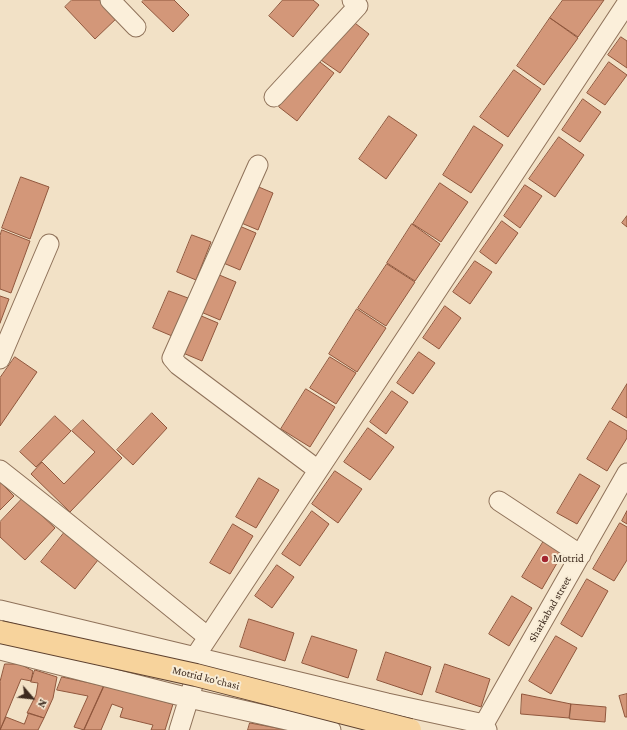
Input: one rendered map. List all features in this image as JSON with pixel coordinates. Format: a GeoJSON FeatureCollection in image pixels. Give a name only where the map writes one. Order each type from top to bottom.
{"type":"FeatureCollection","features":[{"type":"Feature","properties":{"kind":"main road","name":"Motrid ko'chasi"},"geometry":{"type":"LineString","coordinates":[[0,632],[192,668],[410,730]]}},
{"type":"Feature","properties":{"kind":"street"},"geometry":{"type":"LineString","coordinates":[[110,0],[136,27]]}},
{"type":"Feature","properties":{"kind":"street"},"geometry":{"type":"LineString","coordinates":[[274,97],[358,6],[352,0]]}},
{"type":"Feature","properties":{"kind":"street"},"geometry":{"type":"LineString","coordinates":[[179,730],[189,698],[192,668],[208,637],[627,3]]}},
{"type":"Feature","properties":{"kind":"street"},"geometry":{"type":"LineString","coordinates":[[258,165],[172,358],[178,365],[318,470]]}},
{"type":"Feature","properties":{"kind":"street"},"geometry":{"type":"LineString","coordinates":[[0,359],[49,244]]}},
{"type":"Feature","properties":{"kind":"street"},"geometry":{"type":"LineString","coordinates":[[0,470],[208,637]]}},
{"type":"Feature","properties":{"kind":"street","name":"Sharkabad street"},"geometry":{"type":"LineString","coordinates":[[486,727],[627,473]]}},
{"type":"Feature","properties":{"kind":"street"},"geometry":{"type":"LineString","coordinates":[[499,501],[581,554]]}},
{"type":"Feature","properties":{"kind":"street"},"geometry":{"type":"LineString","coordinates":[[0,610],[156,648],[192,668],[387,703],[486,727]]}},
{"type":"Feature","properties":{"kind":"street"},"geometry":{"type":"LineString","coordinates":[[141,685],[156,648]]}},
{"type":"Feature","properties":{"kind":"street"},"geometry":{"type":"LineString","coordinates":[[0,650],[189,698],[331,730]]}},
{"type":"Feature","properties":{"kind":"building"},"geometry":{"type":"Polygon","coordinates":[[[72,0],[104,0],[119,16],[95,39],[65,7],[72,0]]]}},
{"type":"Feature","properties":{"kind":"building"},"geometry":{"type":"Polygon","coordinates":[[[144,0],[174,0],[189,15],[173,32],[142,2],[144,0]]]}},
{"type":"Feature","properties":{"kind":"building"},"geometry":{"type":"Polygon","coordinates":[[[283,0],[313,0],[319,5],[293,37],[269,16],[283,0]]]}},
{"type":"Feature","properties":{"kind":"building"},"geometry":{"type":"Polygon","coordinates":[[[563,0],[604,0],[578,37],[550,18],[563,0]]]}},
{"type":"Feature","properties":{"kind":"building"},"geometry":{"type":"Polygon","coordinates":[[[550,18],[578,38],[544,85],[517,66],[550,18]]]}},
{"type":"Feature","properties":{"kind":"building"},"geometry":{"type":"Polygon","coordinates":[[[351,20],[369,34],[340,73],[321,60],[351,20]]]}},
{"type":"Feature","properties":{"kind":"building"},"geometry":{"type":"Polygon","coordinates":[[[621,37],[627,41],[627,68],[608,55],[621,37]]]}},
{"type":"Feature","properties":{"kind":"building"},"geometry":{"type":"Polygon","coordinates":[[[316,59],[334,73],[297,121],[279,107],[316,59]]]}},
{"type":"Feature","properties":{"kind":"building"},"geometry":{"type":"Polygon","coordinates":[[[609,62],[627,75],[605,105],[587,93],[609,62]]]}},
{"type":"Feature","properties":{"kind":"building"},"geometry":{"type":"Polygon","coordinates":[[[514,70],[541,89],[508,137],[480,117],[514,70]]]}},
{"type":"Feature","properties":{"kind":"building"},"geometry":{"type":"Polygon","coordinates":[[[583,99],[601,112],[580,142],[562,130],[583,99]]]}},
{"type":"Feature","properties":{"kind":"building"},"geometry":{"type":"Polygon","coordinates":[[[389,116],[417,135],[386,179],[359,159],[389,116]]]}},
{"type":"Feature","properties":{"kind":"building"},"geometry":{"type":"Polygon","coordinates":[[[474,126],[503,145],[471,193],[443,175],[474,126]]]}},
{"type":"Feature","properties":{"kind":"building"},"geometry":{"type":"Polygon","coordinates":[[[559,137],[584,155],[555,197],[529,179],[559,137]]]}},
{"type":"Feature","properties":{"kind":"building"},"geometry":{"type":"Polygon","coordinates":[[[21,177],[49,187],[30,239],[2,228],[21,177]]]}},
{"type":"Feature","properties":{"kind":"building"},"geometry":{"type":"Polygon","coordinates":[[[440,183],[468,202],[441,242],[413,224],[440,183]]]}},
{"type":"Feature","properties":{"kind":"building"},"geometry":{"type":"Polygon","coordinates":[[[254,185],[273,193],[258,230],[239,222],[254,185]]]}},
{"type":"Feature","properties":{"kind":"building"},"geometry":{"type":"Polygon","coordinates":[[[525,185],[542,196],[520,228],[504,216],[525,185]]]}},
{"type":"Feature","properties":{"kind":"building"},"geometry":{"type":"Polygon","coordinates":[[[627,216],[627,227],[622,223],[627,216]]]}},
{"type":"Feature","properties":{"kind":"building"},"geometry":{"type":"Polygon","coordinates":[[[502,221],[518,233],[496,264],[480,252],[502,221]]]}},
{"type":"Feature","properties":{"kind":"building"},"geometry":{"type":"Polygon","coordinates":[[[412,224],[440,244],[415,281],[387,263],[412,224]]]}},
{"type":"Feature","properties":{"kind":"building"},"geometry":{"type":"Polygon","coordinates":[[[237,225],[256,233],[240,270],[221,262],[237,225]]]}},
{"type":"Feature","properties":{"kind":"building"},"geometry":{"type":"Polygon","coordinates":[[[2,230],[30,241],[11,293],[0,289],[0,236],[2,230]]]}},
{"type":"Feature","properties":{"kind":"building"},"geometry":{"type":"Polygon","coordinates":[[[192,235],[211,242],[196,280],[177,272],[192,235]]]}},
{"type":"Feature","properties":{"kind":"building"},"geometry":{"type":"Polygon","coordinates":[[[475,261],[492,272],[470,304],[453,292],[475,261]]]}},
{"type":"Feature","properties":{"kind":"building"},"geometry":{"type":"Polygon","coordinates":[[[387,264],[415,282],[386,326],[358,308],[387,264]]]}},
{"type":"Feature","properties":{"kind":"building"},"geometry":{"type":"Polygon","coordinates":[[[217,274],[236,282],[220,320],[201,312],[217,274]]]}},
{"type":"Feature","properties":{"kind":"building"},"geometry":{"type":"Polygon","coordinates":[[[169,291],[188,298],[172,336],[153,328],[169,291]]]}},
{"type":"Feature","properties":{"kind":"building"},"geometry":{"type":"Polygon","coordinates":[[[0,296],[9,299],[0,323],[0,296]]]}},
{"type":"Feature","properties":{"kind":"building"},"geometry":{"type":"Polygon","coordinates":[[[445,306],[461,318],[439,349],[423,338],[445,306]]]}},
{"type":"Feature","properties":{"kind":"building"},"geometry":{"type":"Polygon","coordinates":[[[357,309],[386,328],[357,372],[329,354],[357,309]]]}},
{"type":"Feature","properties":{"kind":"building"},"geometry":{"type":"Polygon","coordinates":[[[199,315],[218,323],[202,361],[183,353],[199,315]]]}},
{"type":"Feature","properties":{"kind":"building"},"geometry":{"type":"Polygon","coordinates":[[[419,352],[435,363],[413,394],[397,383],[419,352]]]}},
{"type":"Feature","properties":{"kind":"building"},"geometry":{"type":"Polygon","coordinates":[[[15,357],[37,372],[0,426],[0,378],[15,357]]]}},
{"type":"Feature","properties":{"kind":"building"},"geometry":{"type":"Polygon","coordinates":[[[330,357],[356,373],[336,404],[310,388],[330,357]]]}},
{"type":"Feature","properties":{"kind":"building"},"geometry":{"type":"Polygon","coordinates":[[[627,384],[627,418],[612,409],[627,384]]]}},
{"type":"Feature","properties":{"kind":"building"},"geometry":{"type":"Polygon","coordinates":[[[306,389],[335,407],[310,447],[281,429],[306,389]]]}},
{"type":"Feature","properties":{"kind":"building"},"geometry":{"type":"Polygon","coordinates":[[[392,391],[408,402],[386,434],[370,422],[392,391]]]}},
{"type":"Feature","properties":{"kind":"building"},"geometry":{"type":"Polygon","coordinates":[[[152,413],[167,428],[133,465],[117,450],[152,413]]]}},
{"type":"Feature","properties":{"kind":"building"},"geometry":{"type":"Polygon","coordinates":[[[55,416],[71,431],[36,467],[20,452],[55,416]]]}},
{"type":"Feature","properties":{"kind":"building"},"geometry":{"type":"Polygon","coordinates":[[[83,420],[122,458],[70,512],[31,474],[42,462],[64,484],[95,452],[72,431],[83,420]]]}},
{"type":"Feature","properties":{"kind":"building"},"geometry":{"type":"Polygon","coordinates":[[[610,421],[627,431],[627,438],[607,471],[587,459],[610,421]]]}},
{"type":"Feature","properties":{"kind":"building"},"geometry":{"type":"Polygon","coordinates":[[[368,428],[394,447],[370,480],[344,462],[368,428]]]}},
{"type":"Feature","properties":{"kind":"building"},"geometry":{"type":"Polygon","coordinates":[[[335,471],[362,489],[338,523],[312,504],[335,471]]]}},
{"type":"Feature","properties":{"kind":"building"},"geometry":{"type":"Polygon","coordinates":[[[580,474],[600,486],[577,524],[557,513],[580,474]]]}},
{"type":"Feature","properties":{"kind":"building"},"geometry":{"type":"Polygon","coordinates":[[[259,478],[279,490],[256,528],[236,517],[259,478]]]}},
{"type":"Feature","properties":{"kind":"building"},"geometry":{"type":"Polygon","coordinates":[[[0,482],[14,496],[0,510],[0,482]]]}},
{"type":"Feature","properties":{"kind":"building"},"geometry":{"type":"Polygon","coordinates":[[[23,498],[55,528],[25,560],[0,537],[0,522],[23,498]]]}},
{"type":"Feature","properties":{"kind":"building"},"geometry":{"type":"Polygon","coordinates":[[[312,511],[329,524],[300,566],[282,554],[312,511]]]}},
{"type":"Feature","properties":{"kind":"building"},"geometry":{"type":"Polygon","coordinates":[[[627,511],[627,524],[622,521],[627,511]]]}},
{"type":"Feature","properties":{"kind":"building"},"geometry":{"type":"Polygon","coordinates":[[[620,523],[627,527],[627,560],[614,581],[593,569],[620,523]]]}},
{"type":"Feature","properties":{"kind":"building"},"geometry":{"type":"Polygon","coordinates":[[[233,524],[253,536],[230,574],[210,563],[233,524]]]}},
{"type":"Feature","properties":{"kind":"building"},"geometry":{"type":"Polygon","coordinates":[[[64,533],[98,560],[75,589],[41,562],[64,533]]]}},
{"type":"Feature","properties":{"kind":"building"},"geometry":{"type":"Polygon","coordinates":[[[545,539],[564,551],[542,589],[522,577],[545,539]]]}},
{"type":"Feature","properties":{"kind":"building"},"geometry":{"type":"Polygon","coordinates":[[[277,565],[294,577],[272,608],[255,596],[277,565]]]}},
{"type":"Feature","properties":{"kind":"building"},"geometry":{"type":"Polygon","coordinates":[[[587,579],[608,591],[582,637],[561,624],[587,579]]]}},
{"type":"Feature","properties":{"kind":"building"},"geometry":{"type":"Polygon","coordinates":[[[512,596],[532,608],[509,646],[489,634],[512,596]]]}},
{"type":"Feature","properties":{"kind":"building"},"geometry":{"type":"Polygon","coordinates":[[[249,619],[294,633],[285,661],[240,647],[249,619]]]}},
{"type":"Feature","properties":{"kind":"building"},"geometry":{"type":"Polygon","coordinates":[[[312,636],[357,650],[348,678],[302,663],[312,636]]]}},
{"type":"Feature","properties":{"kind":"building"},"geometry":{"type":"Polygon","coordinates":[[[556,636],[577,648],[551,694],[529,681],[556,636]]]}},
{"type":"Feature","properties":{"kind":"building"},"geometry":{"type":"Polygon","coordinates":[[[386,652],[431,667],[422,695],[377,680],[386,652]]]}},
{"type":"Feature","properties":{"kind":"building"},"geometry":{"type":"Polygon","coordinates":[[[5,664],[20,664],[33,671],[31,681],[21,679],[0,730],[0,682],[5,664]]]}},
{"type":"Feature","properties":{"kind":"building"},"geometry":{"type":"Polygon","coordinates":[[[445,664],[490,679],[481,707],[436,692],[445,664]]]}},
{"type":"Feature","properties":{"kind":"building"},"geometry":{"type":"Polygon","coordinates":[[[35,670],[57,677],[53,698],[44,718],[27,713],[36,695],[38,683],[31,682],[35,670]]]}},
{"type":"Feature","properties":{"kind":"building"},"geometry":{"type":"Polygon","coordinates":[[[62,677],[104,686],[84,730],[74,727],[88,696],[57,690],[62,677]]]}},
{"type":"Feature","properties":{"kind":"building"},"geometry":{"type":"Polygon","coordinates":[[[104,686],[173,704],[165,730],[151,730],[153,725],[120,717],[123,708],[112,704],[101,730],[84,730],[104,686]]]}},
{"type":"Feature","properties":{"kind":"building"},"geometry":{"type":"Polygon","coordinates":[[[522,694],[571,704],[569,718],[521,714],[522,694]]]}},
{"type":"Feature","properties":{"kind":"building"},"geometry":{"type":"Polygon","coordinates":[[[627,694],[627,717],[625,717],[619,696],[627,694]]]}},
{"type":"Feature","properties":{"kind":"building"},"geometry":{"type":"Polygon","coordinates":[[[571,704],[606,707],[605,722],[570,719],[571,704]]]}},
{"type":"Feature","properties":{"kind":"building"},"geometry":{"type":"Polygon","coordinates":[[[29,713],[44,718],[38,730],[0,730],[6,717],[24,724],[29,713]]]}},
{"type":"Feature","properties":{"kind":"building"},"geometry":{"type":"Polygon","coordinates":[[[250,723],[288,730],[248,730],[250,723]]]}},
{"type":"Feature","properties":{"kind":"place","name":"Motrid"},"geometry":{"type":"Point","coordinates":[545,559]}}]}
